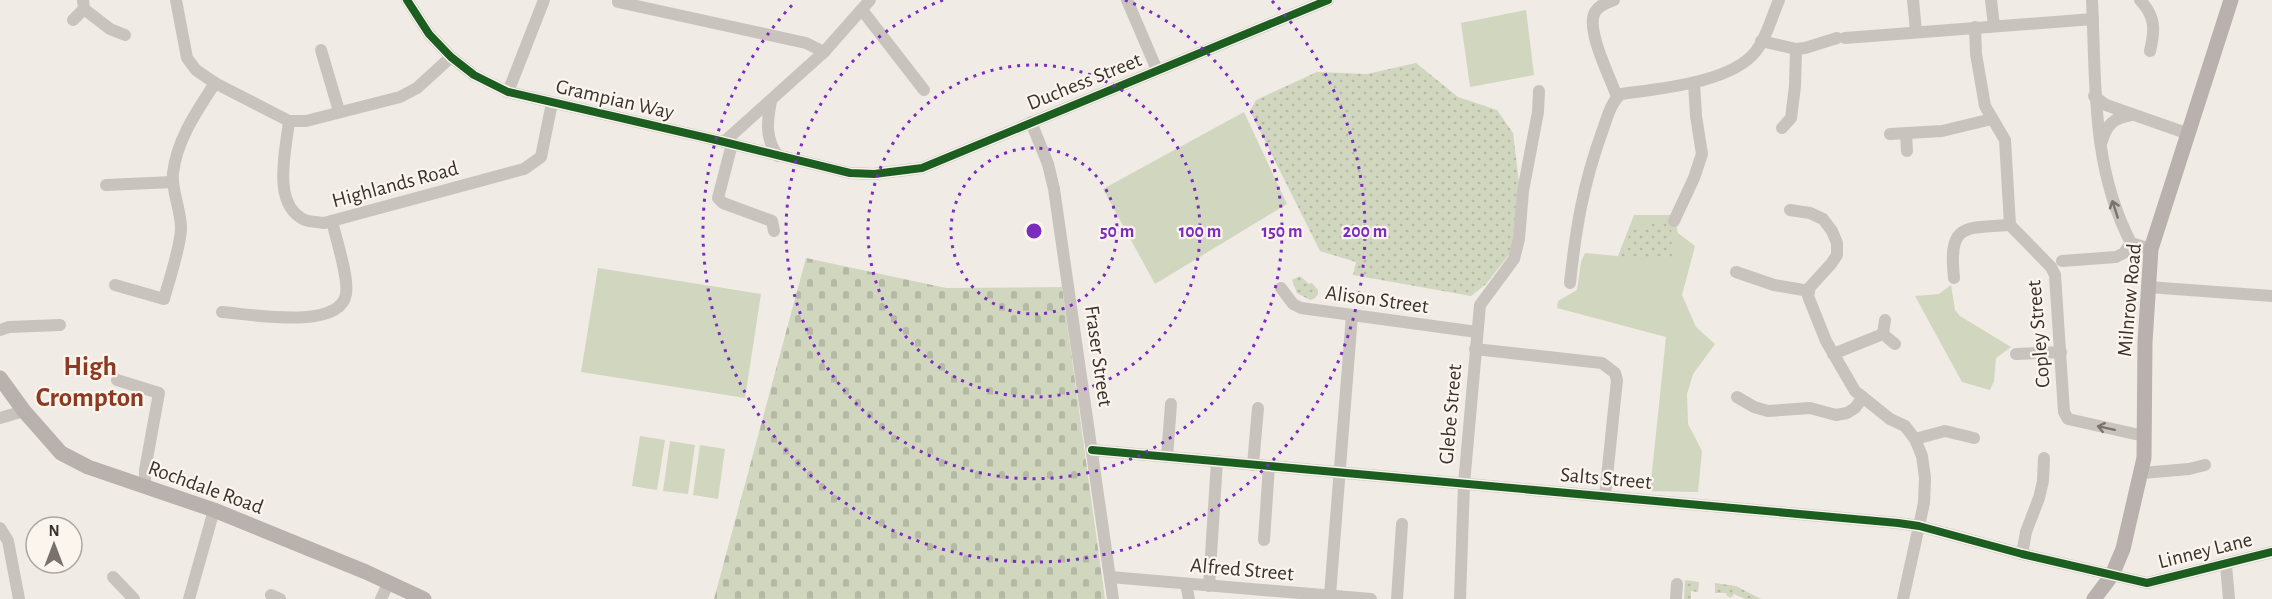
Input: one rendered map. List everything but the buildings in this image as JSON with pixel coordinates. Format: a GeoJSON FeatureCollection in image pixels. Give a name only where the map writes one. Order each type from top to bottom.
{"type":"FeatureCollection","features":[{"type":"Feature","properties":{"kind":"main road","name":"Milnrow Road"},"geometry":{"type":"LineString","coordinates":[[2094,599],[2112,574],[2123,549],[2142,473],[2145,342],[2151,249],[2231,0]]}},
{"type":"Feature","properties":{"kind":"main road","name":"Rochdale Road"},"geometry":{"type":"LineString","coordinates":[[0,378],[24,411],[61,453],[88,467],[214,510],[389,582],[424,599]]}},
{"type":"Feature","properties":{"kind":"street"},"geometry":{"type":"LineString","coordinates":[[176,0],[187,58],[196,70],[215,83],[289,121],[306,121],[400,97],[417,88],[451,57]]}},
{"type":"Feature","properties":{"kind":"street","name":"Grampian Way"},"geometry":{"type":"LineString","coordinates":[[407,0],[429,34],[451,57],[474,75],[508,92],[850,173]]}},
{"type":"Feature","properties":{"kind":"street"},"geometry":{"type":"LineString","coordinates":[[508,92],[544,0]]}},
{"type":"Feature","properties":{"kind":"street"},"geometry":{"type":"LineString","coordinates":[[1127,0],[1157,70]]}},
{"type":"Feature","properties":{"kind":"street","name":"Duchess Street"},"geometry":{"type":"LineString","coordinates":[[850,173],[874,174],[922,168],[1328,0]]}},
{"type":"Feature","properties":{"kind":"street"},"geometry":{"type":"LineString","coordinates":[[1614,0],[1603,4],[1595,11],[1591,25],[1617,97]]}},
{"type":"Feature","properties":{"kind":"street"},"geometry":{"type":"LineString","coordinates":[[1570,283],[1577,223],[1584,189],[1609,113],[1617,97],[1621,94],[1694,83],[1737,66],[1756,52],[1779,0]]}},
{"type":"Feature","properties":{"kind":"street"},"geometry":{"type":"LineString","coordinates":[[1913,0],[1916,31]]}},
{"type":"Feature","properties":{"kind":"street"},"geometry":{"type":"LineString","coordinates":[[1991,0],[1994,26]]}},
{"type":"Feature","properties":{"kind":"street"},"geometry":{"type":"LineString","coordinates":[[2092,0],[2094,96],[2112,199],[2118,219],[2131,243],[2151,249]]}},
{"type":"Feature","properties":{"kind":"street"},"geometry":{"type":"LineString","coordinates":[[2140,0],[2149,9],[2154,22],[2150,51]]}},
{"type":"Feature","properties":{"kind":"street"},"geometry":{"type":"LineString","coordinates":[[618,2],[806,43],[824,52]]}},
{"type":"Feature","properties":{"kind":"street"},"geometry":{"type":"LineString","coordinates":[[73,20],[83,5],[110,29],[125,35]]}},
{"type":"Feature","properties":{"kind":"street"},"geometry":{"type":"LineString","coordinates":[[774,231],[771,221],[723,203],[718,198],[728,143],[824,52],[866,5],[924,90]]}},
{"type":"Feature","properties":{"kind":"street"},"geometry":{"type":"LineString","coordinates":[[1761,41],[1805,48],[1841,38],[2093,19]]}},
{"type":"Feature","properties":{"kind":"street"},"geometry":{"type":"LineString","coordinates":[[1954,278],[1952,254],[1955,239],[1966,229],[2010,225],[2005,140],[1985,106],[1980,82],[1975,27]]}},
{"type":"Feature","properties":{"kind":"street"},"geometry":{"type":"LineString","coordinates":[[1782,129],[1791,118],[1796,48]]}},
{"type":"Feature","properties":{"kind":"street"},"geometry":{"type":"LineString","coordinates":[[321,50],[339,111]]}},
{"type":"Feature","properties":{"kind":"street"},"geometry":{"type":"LineString","coordinates":[[115,285],[164,299],[181,230],[179,203],[173,182],[178,150],[187,127],[215,83]]}},
{"type":"Feature","properties":{"kind":"street"},"geometry":{"type":"LineString","coordinates":[[1674,221],[1694,178],[1702,154],[1694,83]]}},
{"type":"Feature","properties":{"kind":"street","name":"Glebe Street"},"geometry":{"type":"LineString","coordinates":[[1460,599],[1464,484],[1480,305],[1514,259],[1519,239],[1523,191],[1538,112],[1539,91]]}},
{"type":"Feature","properties":{"kind":"street"},"geometry":{"type":"LineString","coordinates":[[2094,96],[2106,105],[2189,134]]}},
{"type":"Feature","properties":{"kind":"street"},"geometry":{"type":"LineString","coordinates":[[771,101],[768,131],[771,147],[778,156]]}},
{"type":"Feature","properties":{"kind":"street","name":"Highlands Road"},"geometry":{"type":"LineString","coordinates":[[289,121],[283,186],[287,204],[305,220],[324,223],[524,169],[541,157],[552,104]]}},
{"type":"Feature","properties":{"kind":"street"},"geometry":{"type":"LineString","coordinates":[[2101,146],[2106,127],[2118,117],[2132,114]]}},
{"type":"Feature","properties":{"kind":"street"},"geometry":{"type":"LineString","coordinates":[[1890,134],[1942,131],[1992,119]]}},
{"type":"Feature","properties":{"kind":"street","name":"Fraser Street"},"geometry":{"type":"LineString","coordinates":[[1031,122],[1048,164],[1054,189],[1113,599]]}},
{"type":"Feature","properties":{"kind":"street"},"geometry":{"type":"LineString","coordinates":[[1906,133],[1907,151]]}},
{"type":"Feature","properties":{"kind":"street"},"geometry":{"type":"LineString","coordinates":[[106,185],[173,182]]}},
{"type":"Feature","properties":{"kind":"street"},"geometry":{"type":"LineString","coordinates":[[1790,210],[1810,213],[1823,219],[1837,243],[1837,255],[1817,277],[1808,296],[1826,341],[1855,391],[1890,419],[1905,426],[1916,439],[1922,456],[1925,478],[1924,503],[1903,599]]}},
{"type":"Feature","properties":{"kind":"street"},"geometry":{"type":"LineString","coordinates":[[222,312],[309,318],[326,314],[340,306],[344,300],[346,286],[332,221]]}},
{"type":"Feature","properties":{"kind":"street","name":"Copley Street"},"geometry":{"type":"LineString","coordinates":[[2010,225],[2051,267],[2055,275],[2064,412],[2068,419],[2144,436]]}},
{"type":"Feature","properties":{"kind":"street"},"geometry":{"type":"LineString","coordinates":[[2062,261],[2116,257],[2124,253],[2131,243]]}},
{"type":"Feature","properties":{"kind":"street"},"geometry":{"type":"LineString","coordinates":[[1736,272],[1774,285],[1809,291]]}},
{"type":"Feature","properties":{"kind":"street"},"geometry":{"type":"LineString","coordinates":[[2148,287],[2272,296]]}},
{"type":"Feature","properties":{"kind":"street","name":"Alison Street"},"geometry":{"type":"LineString","coordinates":[[1281,288],[1293,304],[1301,308],[1477,332]]}},
{"type":"Feature","properties":{"kind":"street"},"geometry":{"type":"LineString","coordinates":[[1330,595],[1352,315]]}},
{"type":"Feature","properties":{"kind":"street"},"geometry":{"type":"LineString","coordinates":[[1883,334],[1885,320]]}},
{"type":"Feature","properties":{"kind":"street"},"geometry":{"type":"LineString","coordinates":[[0,330],[9,327],[60,325]]}},
{"type":"Feature","properties":{"kind":"street"},"geometry":{"type":"LineString","coordinates":[[1833,354],[1883,334]]}},
{"type":"Feature","properties":{"kind":"street"},"geometry":{"type":"LineString","coordinates":[[1883,334],[1895,344]]}},
{"type":"Feature","properties":{"kind":"street"},"geometry":{"type":"LineString","coordinates":[[1475,349],[1602,363],[1615,373],[1617,380],[1605,496]]}},
{"type":"Feature","properties":{"kind":"street"},"geometry":{"type":"LineString","coordinates":[[2016,354],[2061,352]]}},
{"type":"Feature","properties":{"kind":"street"},"geometry":{"type":"LineString","coordinates":[[117,380],[159,393],[145,470],[145,486]]}},
{"type":"Feature","properties":{"kind":"street"},"geometry":{"type":"LineString","coordinates":[[1737,397],[1754,407],[1768,411],[1810,408],[1836,415],[1847,413],[1855,408],[1863,397]]}},
{"type":"Feature","properties":{"kind":"street"},"geometry":{"type":"LineString","coordinates":[[1167,457],[1171,404]]}},
{"type":"Feature","properties":{"kind":"street"},"geometry":{"type":"LineString","coordinates":[[1253,465],[1258,408]]}},
{"type":"Feature","properties":{"kind":"street"},"geometry":{"type":"LineString","coordinates":[[0,418],[24,411]]}},
{"type":"Feature","properties":{"kind":"street"},"geometry":{"type":"LineString","coordinates":[[1916,439],[1946,431],[1974,438]]}},
{"type":"Feature","properties":{"kind":"street","name":"Salts Street"},"geometry":{"type":"LineString","coordinates":[[1092,450],[1919,526],[2022,554],[2112,574]]}},
{"type":"Feature","properties":{"kind":"street"},"geometry":{"type":"LineString","coordinates":[[2022,554],[2026,532],[2043,481],[2044,458]]}},
{"type":"Feature","properties":{"kind":"street"},"geometry":{"type":"LineString","coordinates":[[1209,586],[1217,461]]}},
{"type":"Feature","properties":{"kind":"street"},"geometry":{"type":"LineString","coordinates":[[2142,473],[2189,469],[2205,465]]}},
{"type":"Feature","properties":{"kind":"street"},"geometry":{"type":"LineString","coordinates":[[1264,540],[1269,466]]}},
{"type":"Feature","properties":{"kind":"street"},"geometry":{"type":"LineString","coordinates":[[189,599],[214,510]]}},
{"type":"Feature","properties":{"kind":"street"},"geometry":{"type":"LineString","coordinates":[[1397,599],[1402,524]]}},
{"type":"Feature","properties":{"kind":"street"},"geometry":{"type":"LineString","coordinates":[[0,528],[8,541],[19,599]]}},
{"type":"Feature","properties":{"kind":"street","name":"Linney Lane"},"geometry":{"type":"LineString","coordinates":[[2112,574],[2147,583],[2272,552]]}},
{"type":"Feature","properties":{"kind":"street"},"geometry":{"type":"LineString","coordinates":[[2226,565],[2229,599]]}},
{"type":"Feature","properties":{"kind":"street"},"geometry":{"type":"LineString","coordinates":[[113,577],[134,599]]}},
{"type":"Feature","properties":{"kind":"street","name":"Alfred Street"},"geometry":{"type":"LineString","coordinates":[[1110,577],[1371,599]]}},
{"type":"Feature","properties":{"kind":"street"},"geometry":{"type":"LineString","coordinates":[[381,599],[389,582]]}},
{"type":"Feature","properties":{"kind":"street"},"geometry":{"type":"LineString","coordinates":[[1186,584],[1189,599]]}},
{"type":"Feature","properties":{"kind":"street"},"geometry":{"type":"LineString","coordinates":[[1676,599],[1677,585]]}},
{"type":"Feature","properties":{"kind":"green space"},"geometry":{"type":"Polygon","coordinates":[[[1526,10],[1534,75],[1470,87],[1461,23],[1526,10]]]}},
{"type":"Feature","properties":{"kind":"green space"},"geometry":{"type":"Polygon","coordinates":[[[1416,63],[1458,97],[1497,110],[1513,133],[1519,182],[1512,251],[1486,284],[1471,296],[1353,275],[1356,262],[1320,251],[1250,111],[1256,100],[1317,72],[1367,74],[1416,63]]]}},
{"type":"Feature","properties":{"kind":"green space"},"geometry":{"type":"Polygon","coordinates":[[[1244,112],[1287,204],[1155,284],[1103,189],[1244,112]]]}},
{"type":"Feature","properties":{"kind":"green space"},"geometry":{"type":"Polygon","coordinates":[[[1634,215],[1673,215],[1678,233],[1695,246],[1682,295],[1696,327],[1715,344],[1693,374],[1687,394],[1688,424],[1702,451],[1698,492],[1650,491],[1666,337],[1557,308],[1558,301],[1577,290],[1581,262],[1585,253],[1618,256],[1634,215]]]}},
{"type":"Feature","properties":{"kind":"green space"},"geometry":{"type":"Polygon","coordinates":[[[1671,218],[1672,258],[1629,260],[1620,258],[1631,231],[1671,218]]]}},
{"type":"Feature","properties":{"kind":"green space"},"geometry":{"type":"Polygon","coordinates":[[[806,258],[946,288],[1062,287],[1105,599],[714,599],[806,258]]]}},
{"type":"Feature","properties":{"kind":"green space"},"geometry":{"type":"Polygon","coordinates":[[[598,268],[761,294],[745,398],[581,372],[598,268]]]}},
{"type":"Feature","properties":{"kind":"green space"},"geometry":{"type":"Polygon","coordinates":[[[1300,276],[1309,284],[1312,283],[1318,290],[1314,299],[1310,300],[1297,293],[1292,280],[1300,276]]]}},
{"type":"Feature","properties":{"kind":"green space"},"geometry":{"type":"Polygon","coordinates":[[[1951,285],[1955,310],[1960,316],[2011,347],[1996,358],[1994,381],[1990,390],[1962,382],[1915,296],[1939,294],[1951,285]]]}},
{"type":"Feature","properties":{"kind":"green space"},"geometry":{"type":"Polygon","coordinates":[[[640,436],[665,440],[657,490],[632,486],[640,436]]]}},
{"type":"Feature","properties":{"kind":"green space"},"geometry":{"type":"Polygon","coordinates":[[[670,441],[695,445],[688,494],[663,491],[670,441]]]}},
{"type":"Feature","properties":{"kind":"green space"},"geometry":{"type":"Polygon","coordinates":[[[700,445],[725,449],[718,499],[693,495],[700,445]]]}},
{"type":"Feature","properties":{"kind":"green space"},"geometry":{"type":"Polygon","coordinates":[[[1685,580],[1699,582],[1698,592],[1691,591],[1691,599],[1684,599],[1685,580]]]}},
{"type":"Feature","properties":{"kind":"green space"},"geometry":{"type":"Polygon","coordinates":[[[1715,583],[1736,586],[1761,599],[1745,599],[1734,594],[1731,598],[1726,593],[1715,593],[1715,583]]]}},
{"type":"Feature","properties":{"kind":"cycle path"},"geometry":{"type":"LineString","coordinates":[[407,0],[429,34],[451,57],[474,75],[508,92],[850,173],[874,174],[922,168],[1328,0]]}},
{"type":"Feature","properties":{"kind":"cycle path"},"geometry":{"type":"LineString","coordinates":[[1092,450],[1898,523],[1919,526],[2022,554],[2147,583],[2272,552]]}},
{"type":"Feature","properties":{"kind":"district","name":"High Crompton"},"geometry":{"type":"Point","coordinates":[90,382]}}]}
